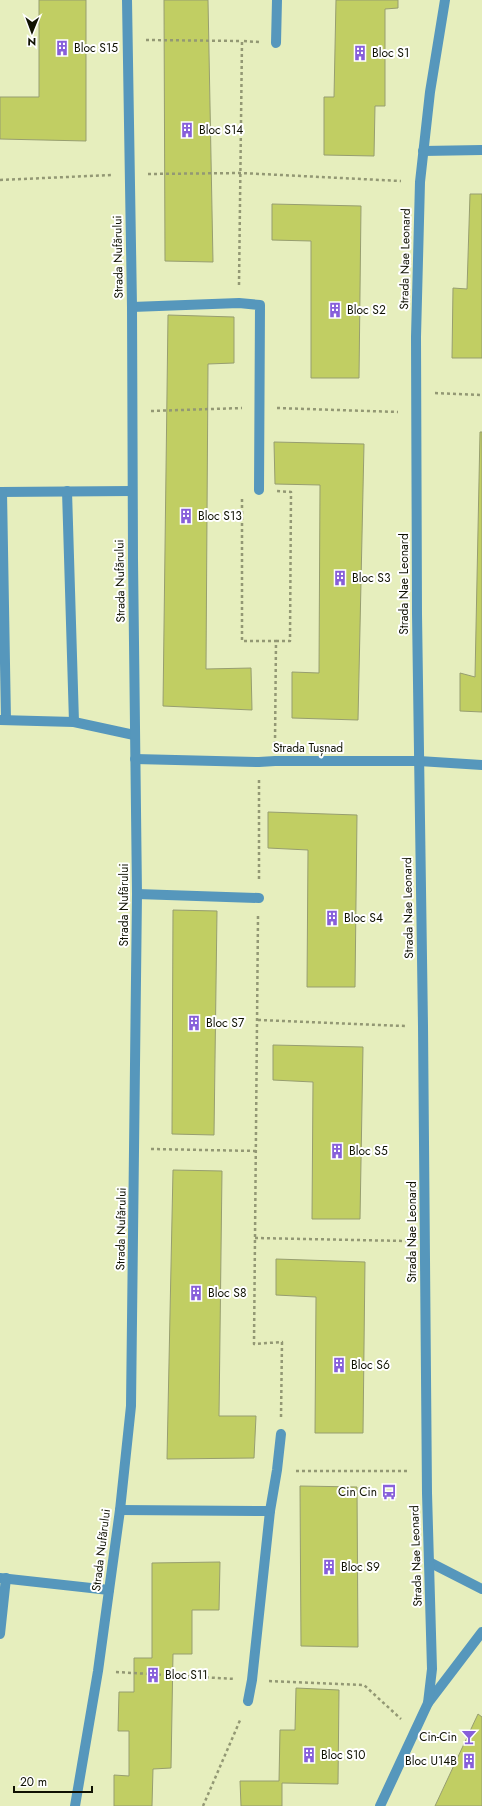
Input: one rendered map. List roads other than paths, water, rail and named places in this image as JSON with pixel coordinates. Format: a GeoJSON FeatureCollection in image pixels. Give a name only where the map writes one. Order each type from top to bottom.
{"type":"FeatureCollection","features":[{"type":"Feature","properties":{"kind":"street","name":"Strada Nufărului"},"geometry":{"type":"LineString","coordinates":[[75,1806],[98,1671],[120,1510],[131,1406],[137,894],[134,735],[132,307],[127,0]]}},
{"type":"Feature","properties":{"kind":"street"},"geometry":{"type":"LineString","coordinates":[[276,43],[277,0]]}},
{"type":"Feature","properties":{"kind":"street","name":"Strada Nae Leonard"},"geometry":{"type":"LineString","coordinates":[[380,1806],[428,1703],[432,1669],[427,1471],[424,1241],[416,392],[420,182],[430,92],[445,0]]}},
{"type":"Feature","properties":{"kind":"street"},"geometry":{"type":"LineString","coordinates":[[423,151],[482,150]]}},
{"type":"Feature","properties":{"kind":"street"},"geometry":{"type":"LineString","coordinates":[[132,307],[239,303],[260,305],[259,490]]}},
{"type":"Feature","properties":{"kind":"street"},"geometry":{"type":"LineString","coordinates":[[67,491],[74,722]]}},
{"type":"Feature","properties":{"kind":"street"},"geometry":{"type":"LineString","coordinates":[[132,491],[1,492],[3,720],[74,722],[134,735]]}},
{"type":"Feature","properties":{"kind":"street","name":"Strada Tușnad"},"geometry":{"type":"LineString","coordinates":[[135,759],[259,762],[419,761],[482,765]]}},
{"type":"Feature","properties":{"kind":"street"},"geometry":{"type":"LineString","coordinates":[[137,894],[258,898]]}},
{"type":"Feature","properties":{"kind":"street"},"geometry":{"type":"LineString","coordinates":[[248,1701],[252,1680],[270,1511],[281,1434]]}},
{"type":"Feature","properties":{"kind":"street"},"geometry":{"type":"LineString","coordinates":[[120,1510],[270,1511]]}},
{"type":"Feature","properties":{"kind":"street"},"geometry":{"type":"LineString","coordinates":[[429,1562],[482,1589]]}},
{"type":"Feature","properties":{"kind":"street"},"geometry":{"type":"LineString","coordinates":[[0,1634],[3,1578],[109,1590]]}},
{"type":"Feature","properties":{"kind":"street"},"geometry":{"type":"LineString","coordinates":[[428,1703],[482,1632]]}},
{"type":"Feature","properties":{"kind":"place","name":"Bloc S15"},"geometry":{"type":"Point","coordinates":[62,48]}},
{"type":"Feature","properties":{"kind":"place","name":"Bloc S1"},"geometry":{"type":"Point","coordinates":[360,53]}},
{"type":"Feature","properties":{"kind":"place","name":"Bloc S14"},"geometry":{"type":"Point","coordinates":[187,130]}},
{"type":"Feature","properties":{"kind":"place","name":"Bloc S2"},"geometry":{"type":"Point","coordinates":[335,310]}},
{"type":"Feature","properties":{"kind":"place","name":"Bloc S13"},"geometry":{"type":"Point","coordinates":[186,516]}},
{"type":"Feature","properties":{"kind":"place","name":"Bloc S3"},"geometry":{"type":"Point","coordinates":[340,578]}},
{"type":"Feature","properties":{"kind":"place","name":"Bloc S4"},"geometry":{"type":"Point","coordinates":[332,918]}},
{"type":"Feature","properties":{"kind":"place","name":"Bloc S7"},"geometry":{"type":"Point","coordinates":[194,1023]}},
{"type":"Feature","properties":{"kind":"place","name":"Bloc S5"},"geometry":{"type":"Point","coordinates":[337,1151]}},
{"type":"Feature","properties":{"kind":"place","name":"Bloc S8"},"geometry":{"type":"Point","coordinates":[196,1293]}},
{"type":"Feature","properties":{"kind":"place","name":"Bloc S6"},"geometry":{"type":"Point","coordinates":[339,1365]}},
{"type":"Feature","properties":{"kind":"place","name":"Cin Cin"},"geometry":{"type":"Point","coordinates":[389,1492]}},
{"type":"Feature","properties":{"kind":"place","name":"Bloc S9"},"geometry":{"type":"Point","coordinates":[329,1567]}},
{"type":"Feature","properties":{"kind":"place","name":"Bloc S11"},"geometry":{"type":"Point","coordinates":[153,1675]}},
{"type":"Feature","properties":{"kind":"place","name":"Cin-Cin"},"geometry":{"type":"Point","coordinates":[469,1737]}},
{"type":"Feature","properties":{"kind":"place","name":"Bloc S10"},"geometry":{"type":"Point","coordinates":[309,1755]}},
{"type":"Feature","properties":{"kind":"place","name":"Bloc U14B"},"geometry":{"type":"Point","coordinates":[469,1761]}}]}
